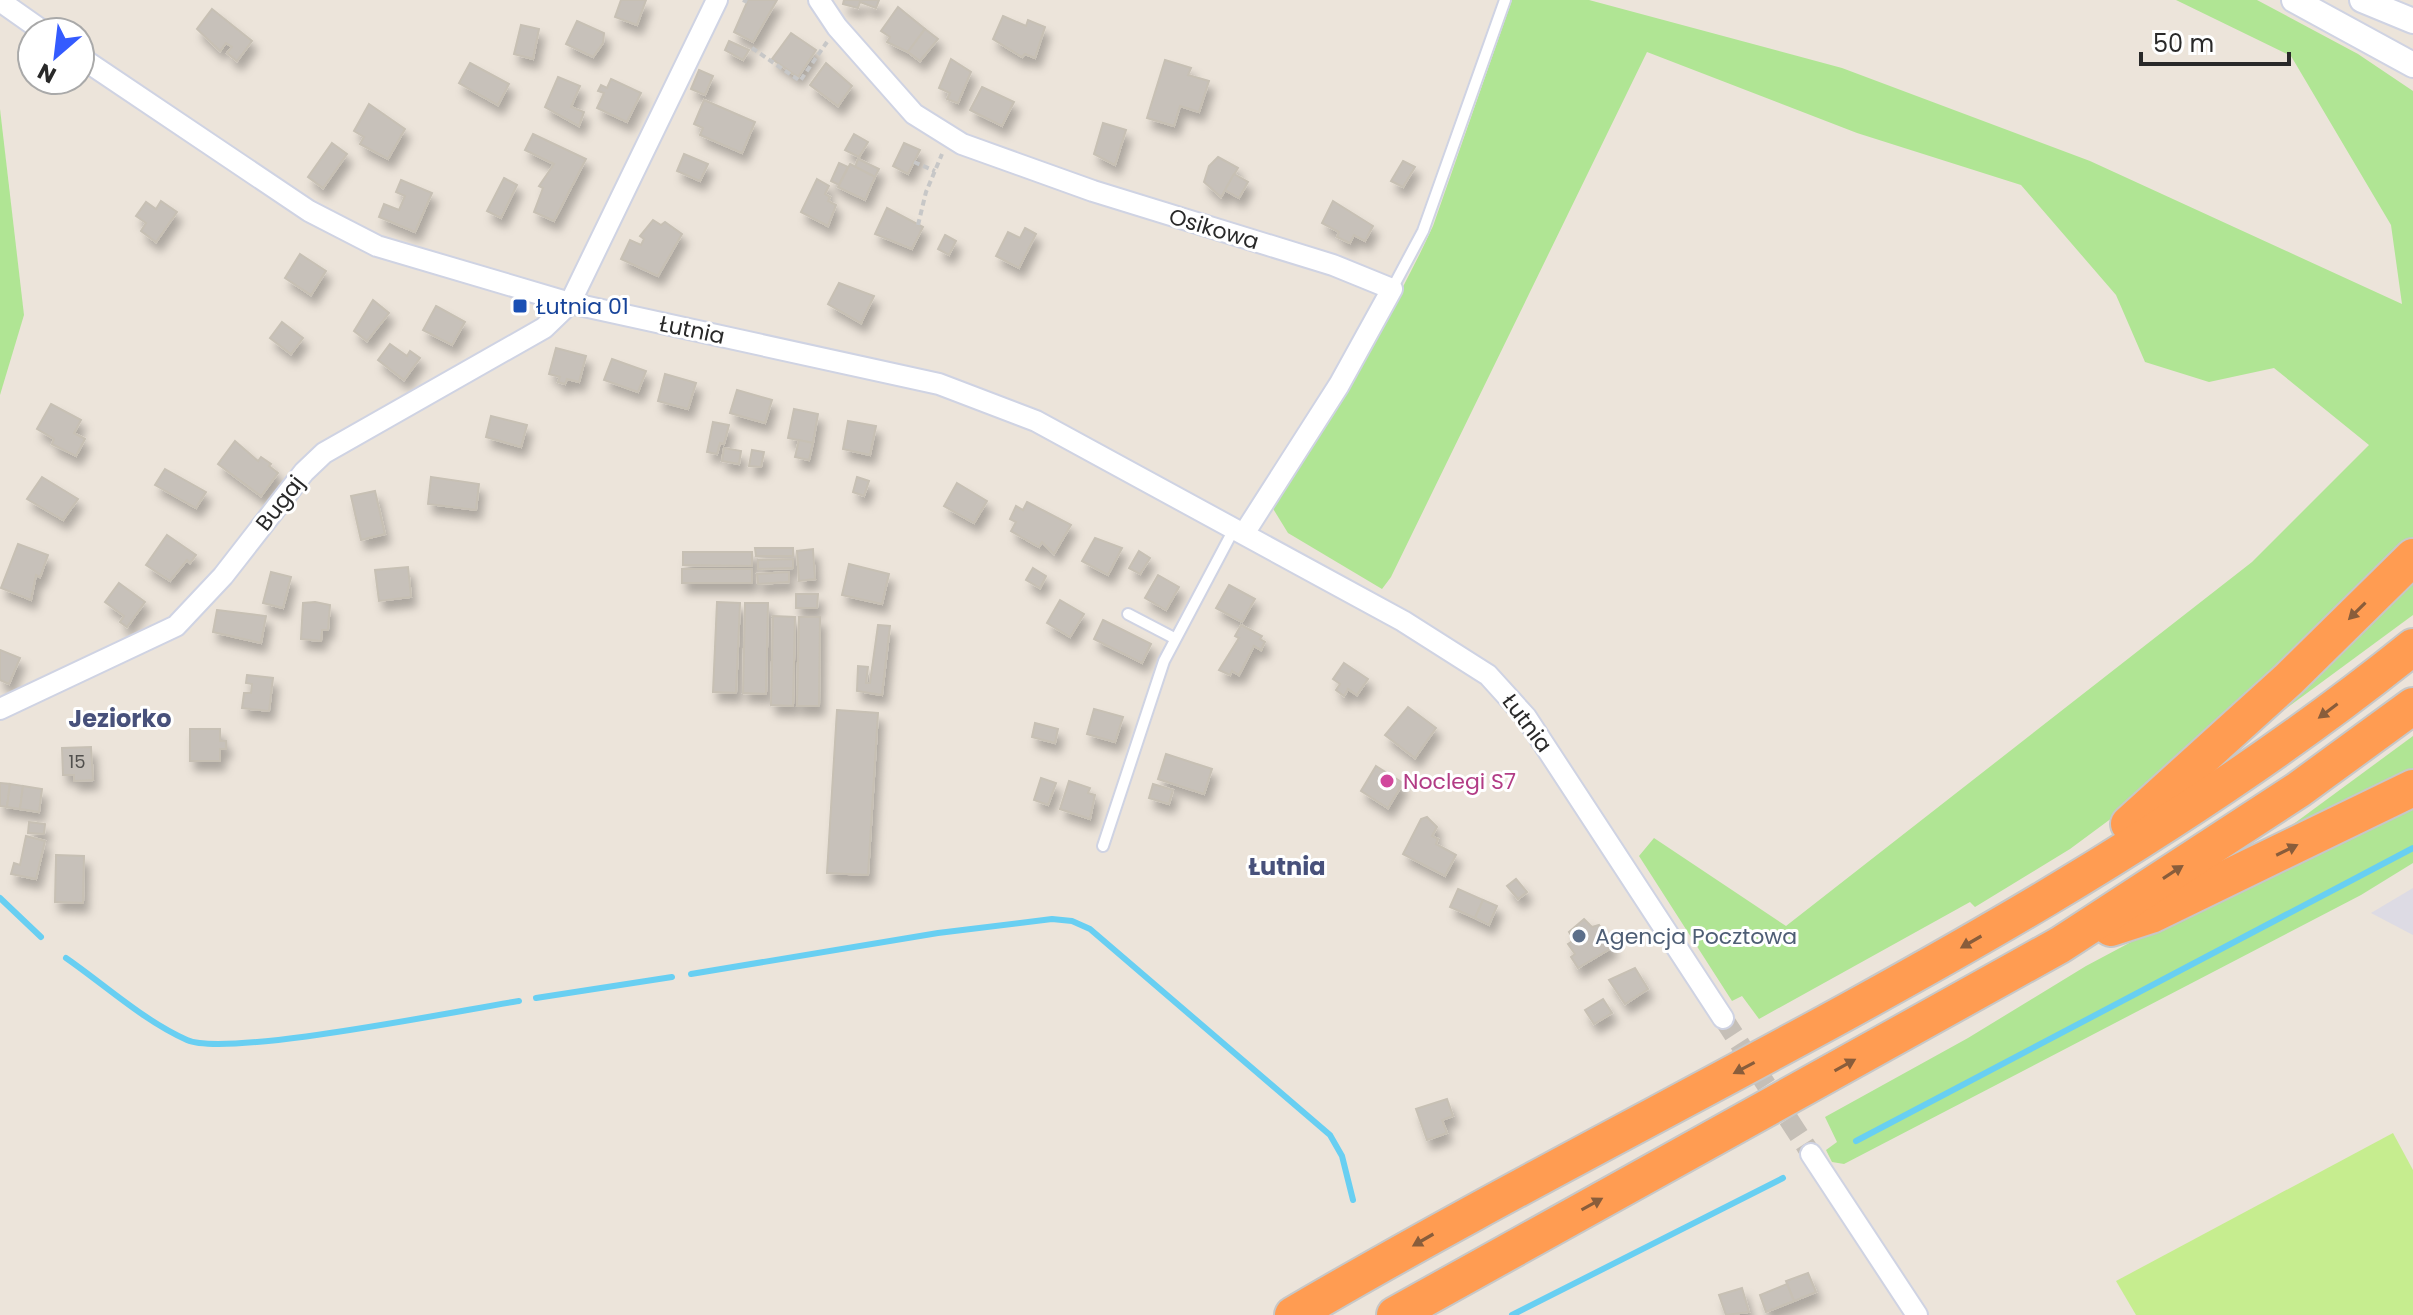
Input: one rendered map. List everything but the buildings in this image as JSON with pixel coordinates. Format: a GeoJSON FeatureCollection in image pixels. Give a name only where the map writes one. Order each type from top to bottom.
{"type":"FeatureCollection","features":[{"type":"Feature","properties":{"kind":"highway"},"geometry":{"type":"LineString","coordinates":[[2039,904],[2228,736],[2413,557]]}},
{"type":"Feature","properties":{"kind":"highway"},"geometry":{"type":"LineString","coordinates":[[1293,1315],[1491,1201],[1777,1050],[2039,904],[2277,749],[2413,647]]}},
{"type":"Feature","properties":{"kind":"highway"},"geometry":{"type":"LineString","coordinates":[[1395,1315],[2060,945],[2298,790],[2413,706]]}},
{"type":"Feature","properties":{"kind":"highway"},"geometry":{"type":"LineString","coordinates":[[2060,945],[2151,915],[2413,788]]}},
{"type":"Feature","properties":{"kind":"street"},"geometry":{"type":"LineString","coordinates":[[570,303],[717,0]]}},
{"type":"Feature","properties":{"kind":"street","name":"Osikowa"},"geometry":{"type":"LineString","coordinates":[[819,0],[837,27],[914,114],[950,138],[1093,191],[1333,265],[1392,289]]}},
{"type":"Feature","properties":{"kind":"street"},"geometry":{"type":"LineString","coordinates":[[2294,0],[2413,65]]}},
{"type":"Feature","properties":{"kind":"street"},"geometry":{"type":"LineString","coordinates":[[2362,0],[2413,21]]}},
{"type":"Feature","properties":{"kind":"street"},"geometry":{"type":"LineString","coordinates":[[0,1],[21,16]]}},
{"type":"Feature","properties":{"kind":"street","name":"Łutnia"},"geometry":{"type":"LineString","coordinates":[[96,68],[309,211],[377,246],[570,303],[939,384],[1036,421],[1240,529],[1403,621],[1488,675],[1526,717],[1723,1018]]}},
{"type":"Feature","properties":{"kind":"street"},"geometry":{"type":"LineString","coordinates":[[1240,529],[1339,385],[1392,289]]}},
{"type":"Feature","properties":{"kind":"street","name":"Bugaj"},"geometry":{"type":"LineString","coordinates":[[0,709],[176,626],[223,576],[304,472],[324,453],[528,340],[570,303]]}},
{"type":"Feature","properties":{"kind":"street"},"geometry":{"type":"LineString","coordinates":[[1811,1154],[1917,1315]]}},
{"type":"Feature","properties":{"kind":"lane"},"geometry":{"type":"LineString","coordinates":[[1392,289],[1423,231],[1505,0]]}},
{"type":"Feature","properties":{"kind":"lane"},"geometry":{"type":"LineString","coordinates":[[1103,846],[1174,638],[1240,529]]}},
{"type":"Feature","properties":{"kind":"lane"},"geometry":{"type":"LineString","coordinates":[[1128,614],[1174,638]]}},
{"type":"Feature","properties":{"kind":"path"},"geometry":{"type":"LineString","coordinates":[[752,48],[796,80],[837,27]]}},
{"type":"Feature","properties":{"kind":"path"},"geometry":{"type":"LineString","coordinates":[[918,225],[935,171],[950,138]]}},
{"type":"Feature","properties":{"kind":"path"},"geometry":{"type":"LineString","coordinates":[[914,162],[935,171]]}},
{"type":"Feature","properties":{"kind":"shaded area"},"geometry":{"type":"Polygon","coordinates":[[[2413,888],[2413,935],[2371,913],[2413,888]]]}},
{"type":"Feature","properties":{"kind":"green space"},"geometry":{"type":"Polygon","coordinates":[[[1512,0],[1589,0],[1842,68],[2090,161],[2402,304],[2391,225],[2291,56],[2176,0],[2257,0],[2358,54],[2413,91],[2413,543],[2143,795],[2070,849],[1975,907],[1970,902],[1759,1019],[1742,996],[1732,1001],[1639,856],[1654,838],[1786,926],[2252,562],[2369,445],[2274,368],[2209,382],[2145,362],[2116,295],[2021,185],[1857,133],[1647,52],[1391,577],[1382,589],[1288,533],[1272,507],[1336,404],[1416,262],[1433,226],[1512,0]]]}},
{"type":"Feature","properties":{"kind":"green space"},"geometry":{"type":"Polygon","coordinates":[[[0,109],[24,315],[0,395],[0,109]]]}},
{"type":"Feature","properties":{"kind":"green space"},"geometry":{"type":"Polygon","coordinates":[[[2413,571],[2413,615],[2246,738],[2413,571]]]}},
{"type":"Feature","properties":{"kind":"green space"},"geometry":{"type":"Polygon","coordinates":[[[2413,736],[2413,774],[2265,845],[2413,736]]]}},
{"type":"Feature","properties":{"kind":"green space"},"geometry":{"type":"Polygon","coordinates":[[[2413,804],[2413,863],[2361,895],[1844,1164],[1832,1162],[1826,1150],[1837,1142],[1825,1117],[1968,1038],[2086,966],[2195,908],[2413,804]]]}},
{"type":"Feature","properties":{"kind":"green space"},"geometry":{"type":"Polygon","coordinates":[[[2393,1133],[2413,1170],[2413,1315],[2136,1315],[2116,1281],[2393,1133]]]}},
{"type":"Feature","properties":{"kind":"waterway"},"geometry":{"type":"LineString","coordinates":[[1856,1141],[2413,848]]}},
{"type":"Feature","properties":{"kind":"waterway"},"geometry":{"type":"LineString","coordinates":[[0,898],[41,937]]}},
{"type":"Feature","properties":{"kind":"waterway"},"geometry":{"type":"LineString","coordinates":[[691,974],[938,933],[1052,919],[1072,921],[1090,929],[1330,1135],[1342,1156],[1353,1200]]}},
{"type":"Feature","properties":{"kind":"waterway"},"geometry":{"type":"LineString","coordinates":[[66,958],[155,1023],[187,1040],[210,1044],[294,1038],[519,1001]]}},
{"type":"Feature","properties":{"kind":"waterway"},"geometry":{"type":"LineString","coordinates":[[536,998],[672,977]]}},
{"type":"Feature","properties":{"kind":"waterway"},"geometry":{"type":"LineString","coordinates":[[1512,1315],[1783,1178]]}},
{"type":"Feature","properties":{"kind":"tunnel"},"geometry":{"type":"LineString","coordinates":[[1723,1018],[1811,1154]]}},
{"type":"Feature","properties":{"kind":"place","name":"Łutnia 01"},"geometry":{"type":"Point","coordinates":[520,306]}},
{"type":"Feature","properties":{"kind":"place","name":"Noclegi S7"},"geometry":{"type":"Point","coordinates":[1387,781]}},
{"type":"Feature","properties":{"kind":"place","name":"Agencja Pocztowa"},"geometry":{"type":"Point","coordinates":[1579,936]}},
{"type":"Feature","properties":{"kind":"district","name":"Jeziorko"},"geometry":{"type":"Point","coordinates":[120,718]}},
{"type":"Feature","properties":{"kind":"district","name":"Łutnia"},"geometry":{"type":"Point","coordinates":[1287,866]}}]}
